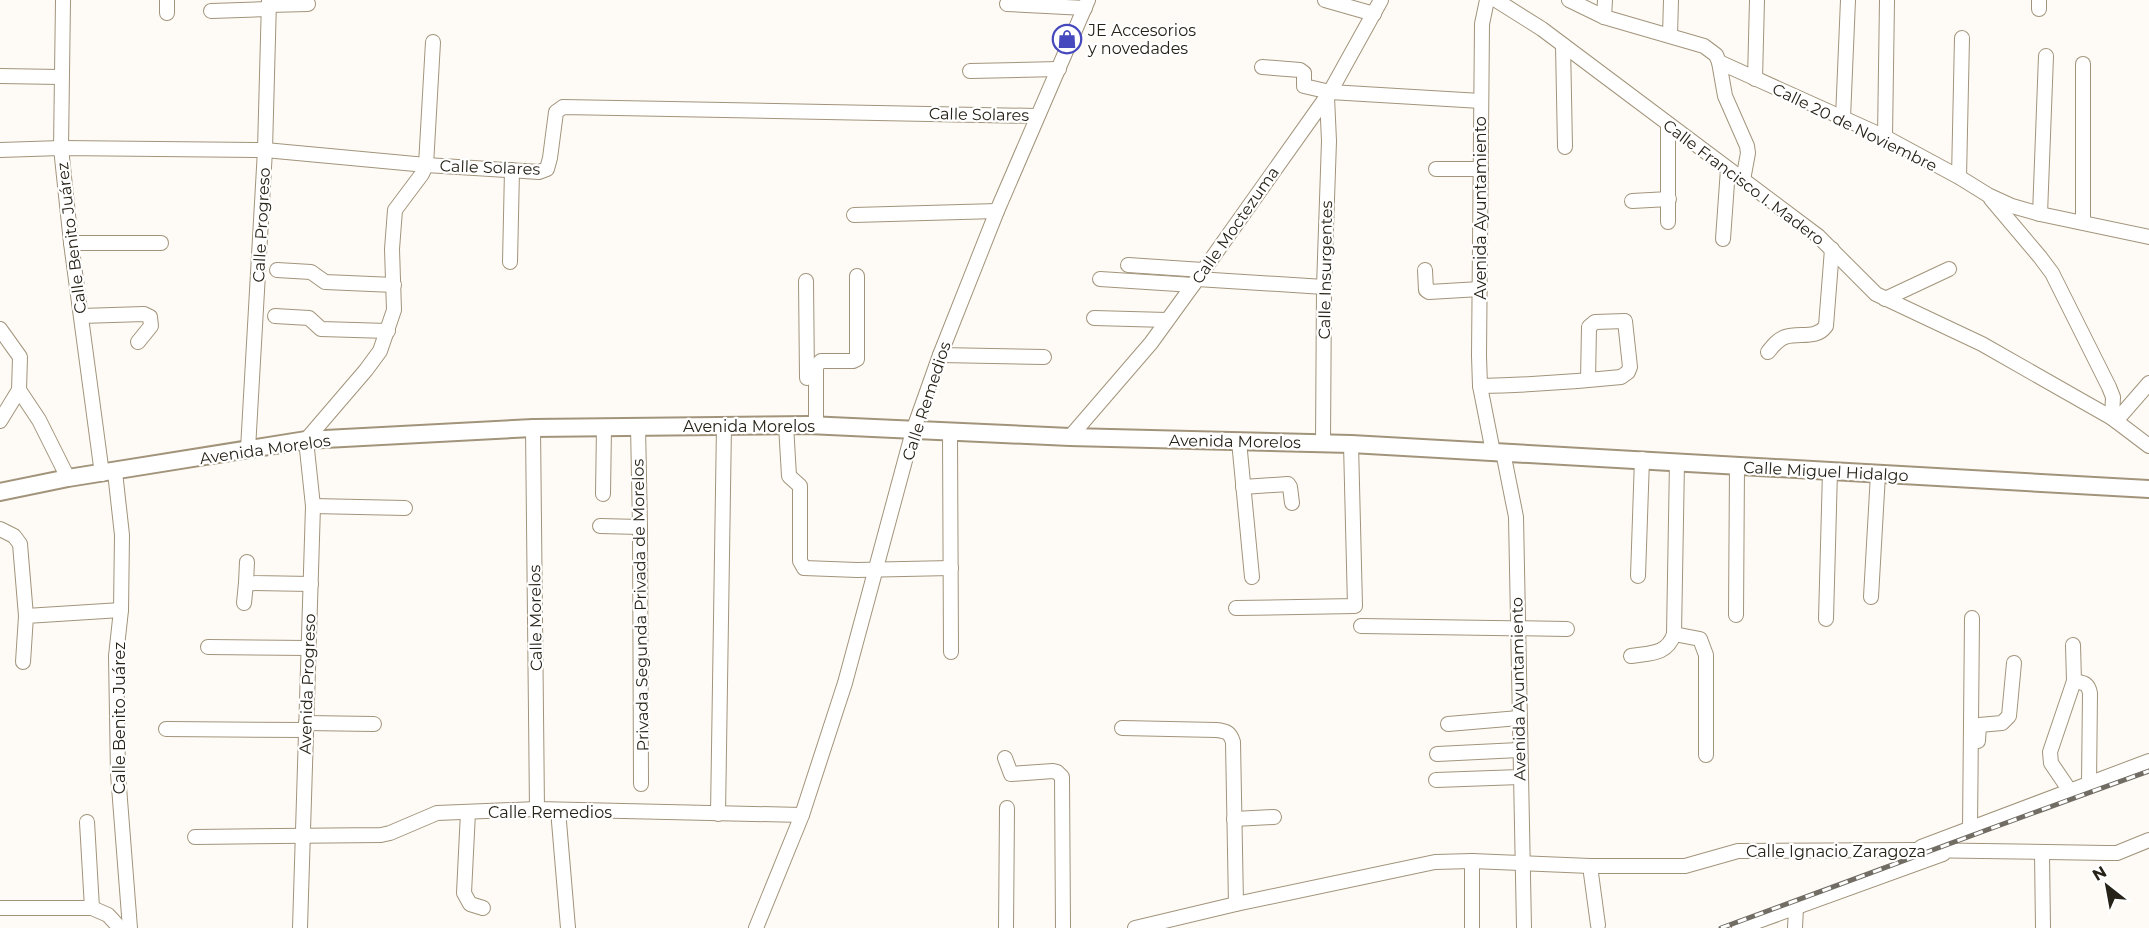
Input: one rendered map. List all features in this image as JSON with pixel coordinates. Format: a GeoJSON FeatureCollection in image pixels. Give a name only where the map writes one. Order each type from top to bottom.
{"type":"FeatureCollection","features":[{"type":"Feature","properties":{"kind":"street","name":"Calle Benito Juárez"},"geometry":{"type":"LineString","coordinates":[[63,0],[60,77],[61,148],[71,243],[108,473],[122,536],[121,610],[117,656],[118,774],[130,928]]}},
{"type":"Feature","properties":{"kind":"street"},"geometry":{"type":"LineString","coordinates":[[1325,0],[1374,14]]}},
{"type":"Feature","properties":{"kind":"street","name":"Calle Moctezuma"},"geometry":{"type":"LineString","coordinates":[[1070,437],[1133,365],[1198,278],[1328,95],[1381,0]]}},
{"type":"Feature","properties":{"kind":"street","name":"Avenida Ayuntamiento"},"geometry":{"type":"LineString","coordinates":[[1486,0],[1482,24],[1480,386],[1516,517],[1524,928]]}},
{"type":"Feature","properties":{"kind":"street","name":"Calle Francisco I. Madero"},"geometry":{"type":"LineString","coordinates":[[1496,0],[1542,29],[1818,236],[1864,284],[1886,299],[1982,344],[2114,420],[2149,446]]}},
{"type":"Feature","properties":{"kind":"street","name":"Calle 20 de Noviembre"},"geometry":{"type":"LineString","coordinates":[[1569,0],[1604,17],[1704,46],[1716,55],[1719,62],[1885,137],[2012,206],[2149,237]]}},
{"type":"Feature","properties":{"kind":"street"},"geometry":{"type":"LineString","coordinates":[[1604,17],[1605,0]]}},
{"type":"Feature","properties":{"kind":"street"},"geometry":{"type":"LineString","coordinates":[[1670,35],[1671,0]]}},
{"type":"Feature","properties":{"kind":"street"},"geometry":{"type":"LineString","coordinates":[[1755,79],[1757,0]]}},
{"type":"Feature","properties":{"kind":"street"},"geometry":{"type":"LineString","coordinates":[[1843,118],[1848,0]]}},
{"type":"Feature","properties":{"kind":"street"},"geometry":{"type":"LineString","coordinates":[[1885,137],[1887,0]]}},
{"type":"Feature","properties":{"kind":"street"},"geometry":{"type":"LineString","coordinates":[[211,11],[269,4],[308,4]]}},
{"type":"Feature","properties":{"kind":"street","name":"Calle Progreso"},"geometry":{"type":"LineString","coordinates":[[248,449],[265,150],[269,4]]}},
{"type":"Feature","properties":{"kind":"street"},"geometry":{"type":"LineString","coordinates":[[1007,4],[1086,4]]}},
{"type":"Feature","properties":{"kind":"street","name":"Calle Remedios"},"geometry":{"type":"LineString","coordinates":[[756,928],[802,815],[845,683],[914,431],[939,355],[1037,116],[1086,4]]}},
{"type":"Feature","properties":{"kind":"street"},"geometry":{"type":"LineString","coordinates":[[1959,177],[1962,38]]}},
{"type":"Feature","properties":{"kind":"street"},"geometry":{"type":"LineString","coordinates":[[306,440],[366,370],[380,351],[388,331],[394,310],[392,249],[395,210],[422,174],[426,165],[433,42]]}},
{"type":"Feature","properties":{"kind":"street"},"geometry":{"type":"LineString","coordinates":[[1563,45],[1565,147]]}},
{"type":"Feature","properties":{"kind":"street"},"geometry":{"type":"LineString","coordinates":[[2040,214],[2046,56]]}},
{"type":"Feature","properties":{"kind":"street"},"geometry":{"type":"LineString","coordinates":[[1719,62],[1725,96],[1747,146],[1748,153],[1743,180]]}},
{"type":"Feature","properties":{"kind":"street"},"geometry":{"type":"LineString","coordinates":[[2083,222],[2084,63]]}},
{"type":"Feature","properties":{"kind":"street"},"geometry":{"type":"LineString","coordinates":[[1262,68],[1300,70],[1304,73],[1304,86],[1328,95],[1481,101]]}},
{"type":"Feature","properties":{"kind":"street"},"geometry":{"type":"LineString","coordinates":[[970,71],[1059,69]]}},
{"type":"Feature","properties":{"kind":"street"},"geometry":{"type":"LineString","coordinates":[[0,76],[60,77]]}},
{"type":"Feature","properties":{"kind":"street","name":"Calle Insurgentes"},"geometry":{"type":"LineString","coordinates":[[1323,442],[1328,95]]}},
{"type":"Feature","properties":{"kind":"street","name":"Calle Solares"},"geometry":{"type":"LineString","coordinates":[[0,150],[61,148],[265,150],[426,165],[539,172],[547,169],[556,112],[559,108],[564,107],[1037,116]]}},
{"type":"Feature","properties":{"kind":"street"},"geometry":{"type":"LineString","coordinates":[[1668,124],[1668,222]]}},
{"type":"Feature","properties":{"kind":"street"},"geometry":{"type":"LineString","coordinates":[[1436,169],[1481,169]]}},
{"type":"Feature","properties":{"kind":"street"},"geometry":{"type":"LineString","coordinates":[[1723,239],[1728,169]]}},
{"type":"Feature","properties":{"kind":"street"},"geometry":{"type":"LineString","coordinates":[[510,262],[512,170]]}},
{"type":"Feature","properties":{"kind":"street"},"geometry":{"type":"LineString","coordinates":[[1988,195],[2052,273],[2109,387],[2113,397],[2114,420]]}},
{"type":"Feature","properties":{"kind":"street"},"geometry":{"type":"LineString","coordinates":[[1632,201],[1669,199]]}},
{"type":"Feature","properties":{"kind":"street"},"geometry":{"type":"LineString","coordinates":[[854,214],[997,212]]}},
{"type":"Feature","properties":{"kind":"street"},"geometry":{"type":"LineString","coordinates":[[71,243],[162,243]]}},
{"type":"Feature","properties":{"kind":"street"},"geometry":{"type":"LineString","coordinates":[[1768,352],[1776,342],[1783,338],[1815,334],[1826,326],[1832,249]]}},
{"type":"Feature","properties":{"kind":"street"},"geometry":{"type":"LineString","coordinates":[[1128,265],[1198,278]]}},
{"type":"Feature","properties":{"kind":"street"},"geometry":{"type":"LineString","coordinates":[[1886,299],[1949,269]]}},
{"type":"Feature","properties":{"kind":"street"},"geometry":{"type":"LineString","coordinates":[[277,270],[311,272],[326,282],[394,285]]}},
{"type":"Feature","properties":{"kind":"street"},"geometry":{"type":"LineString","coordinates":[[1425,270],[1426,290],[1429,292],[1480,290]]}},
{"type":"Feature","properties":{"kind":"street"},"geometry":{"type":"LineString","coordinates":[[812,425],[818,362],[857,359],[857,276]]}},
{"type":"Feature","properties":{"kind":"street"},"geometry":{"type":"LineString","coordinates":[[1100,279],[1198,278],[1324,287]]}},
{"type":"Feature","properties":{"kind":"street"},"geometry":{"type":"LineString","coordinates":[[806,281],[812,425]]}},
{"type":"Feature","properties":{"kind":"street"},"geometry":{"type":"LineString","coordinates":[[81,316],[144,314],[150,317],[151,326],[138,342]]}},
{"type":"Feature","properties":{"kind":"street"},"geometry":{"type":"LineString","coordinates":[[275,316],[309,318],[321,329],[388,331]]}},
{"type":"Feature","properties":{"kind":"street"},"geometry":{"type":"LineString","coordinates":[[1094,318],[1167,320]]}},
{"type":"Feature","properties":{"kind":"street"},"geometry":{"type":"LineString","coordinates":[[1480,386],[1541,385],[1621,377],[1628,372],[1630,367],[1625,321],[1591,323],[1588,380]]}},
{"type":"Feature","properties":{"kind":"street"},"geometry":{"type":"LineString","coordinates":[[0,329],[20,357],[19,390],[0,421]]}},
{"type":"Feature","properties":{"kind":"street"},"geometry":{"type":"LineString","coordinates":[[939,355],[1044,357]]}},
{"type":"Feature","properties":{"kind":"street"},"geometry":{"type":"LineString","coordinates":[[2114,420],[2149,382]]}},
{"type":"Feature","properties":{"kind":"street"},"geometry":{"type":"LineString","coordinates":[[19,390],[39,420],[68,478]]}},
{"type":"Feature","properties":{"kind":"street"},"geometry":{"type":"LineString","coordinates":[[718,814],[724,425]]}},
{"type":"Feature","properties":{"kind":"street"},"geometry":{"type":"LineString","coordinates":[[786,425],[789,476],[800,486],[801,564],[804,568],[857,570],[951,568]]}},
{"type":"Feature","properties":{"kind":"street","name":"Avenida Morelos"},"geometry":{"type":"LineString","coordinates":[[0,492],[68,478],[306,440],[533,428],[812,425],[1070,437],[1323,442],[1498,452]]}},
{"type":"Feature","properties":{"kind":"street","name":"Privada Segunda Privada de Morelos"},"geometry":{"type":"LineString","coordinates":[[638,426],[641,783]]}},
{"type":"Feature","properties":{"kind":"street"},"geometry":{"type":"LineString","coordinates":[[603,494],[604,427]]}},
{"type":"Feature","properties":{"kind":"street","name":"Calle Morelos"},"geometry":{"type":"LineString","coordinates":[[533,428],[537,809]]}},
{"type":"Feature","properties":{"kind":"street"},"geometry":{"type":"LineString","coordinates":[[950,433],[951,652]]}},
{"type":"Feature","properties":{"kind":"street","name":"Avenida Progreso"},"geometry":{"type":"LineString","coordinates":[[300,928],[313,506],[306,440]]}},
{"type":"Feature","properties":{"kind":"street"},"geometry":{"type":"LineString","coordinates":[[1239,441],[1252,577]]}},
{"type":"Feature","properties":{"kind":"street"},"geometry":{"type":"LineString","coordinates":[[1236,608],[1355,606],[1351,444]]}},
{"type":"Feature","properties":{"kind":"street","name":"Calle Miguel Hidalgo"},"geometry":{"type":"LineString","coordinates":[[1498,452],[2149,489]]}},
{"type":"Feature","properties":{"kind":"street"},"geometry":{"type":"LineString","coordinates":[[1638,576],[1642,459]]}},
{"type":"Feature","properties":{"kind":"street"},"geometry":{"type":"LineString","coordinates":[[1631,656],[1662,651],[1671,644],[1674,634],[1677,462]]}},
{"type":"Feature","properties":{"kind":"street"},"geometry":{"type":"LineString","coordinates":[[1736,615],[1737,466]]}},
{"type":"Feature","properties":{"kind":"street"},"geometry":{"type":"LineString","coordinates":[[1826,619],[1830,471]]}},
{"type":"Feature","properties":{"kind":"street"},"geometry":{"type":"LineString","coordinates":[[1871,597],[1878,474]]}},
{"type":"Feature","properties":{"kind":"street"},"geometry":{"type":"LineString","coordinates":[[1243,487],[1288,484],[1292,503]]}},
{"type":"Feature","properties":{"kind":"street"},"geometry":{"type":"LineString","coordinates":[[313,506],[405,507]]}},
{"type":"Feature","properties":{"kind":"street"},"geometry":{"type":"LineString","coordinates":[[600,526],[640,526]]}},
{"type":"Feature","properties":{"kind":"street"},"geometry":{"type":"LineString","coordinates":[[0,529],[14,536],[20,544],[26,616],[23,662]]}},
{"type":"Feature","properties":{"kind":"street"},"geometry":{"type":"LineString","coordinates":[[244,603],[247,562]]}},
{"type":"Feature","properties":{"kind":"street"},"geometry":{"type":"LineString","coordinates":[[246,583],[310,584]]}},
{"type":"Feature","properties":{"kind":"street"},"geometry":{"type":"LineString","coordinates":[[26,616],[121,610]]}},
{"type":"Feature","properties":{"kind":"street"},"geometry":{"type":"LineString","coordinates":[[1972,618],[1974,827]]}},
{"type":"Feature","properties":{"kind":"street"},"geometry":{"type":"LineString","coordinates":[[1361,626],[1567,629]]}},
{"type":"Feature","properties":{"kind":"street"},"geometry":{"type":"LineString","coordinates":[[1674,634],[1700,639],[1706,655],[1706,755]]}},
{"type":"Feature","properties":{"kind":"street"},"geometry":{"type":"LineString","coordinates":[[2070,791],[2051,763],[2050,752],[2074,681],[2073,645]]}},
{"type":"Feature","properties":{"kind":"street"},"geometry":{"type":"LineString","coordinates":[[208,647],[308,648]]}},
{"type":"Feature","properties":{"kind":"street"},"geometry":{"type":"LineString","coordinates":[[1974,827],[1978,729],[1982,724],[2002,723],[2009,717],[2014,663]]}},
{"type":"Feature","properties":{"kind":"street"},"geometry":{"type":"LineString","coordinates":[[2074,681],[2086,683],[2089,686],[2089,784]]}},
{"type":"Feature","properties":{"kind":"street"},"geometry":{"type":"LineString","coordinates":[[1448,724],[1519,718]]}},
{"type":"Feature","properties":{"kind":"street"},"geometry":{"type":"LineString","coordinates":[[166,729],[374,724]]}},
{"type":"Feature","properties":{"kind":"street"},"geometry":{"type":"LineString","coordinates":[[1122,728],[1216,730],[1226,731],[1231,735],[1236,904]]}},
{"type":"Feature","properties":{"kind":"street"},"geometry":{"type":"LineString","coordinates":[[1437,754],[1519,750]]}},
{"type":"Feature","properties":{"kind":"street"},"geometry":{"type":"LineString","coordinates":[[1005,758],[1009,772],[1014,775],[1057,771],[1062,777],[1063,928]]}},
{"type":"Feature","properties":{"kind":"street"},"geometry":{"type":"LineString","coordinates":[[1914,850],[2149,761]]}},
{"type":"Feature","properties":{"kind":"street"},"geometry":{"type":"LineString","coordinates":[[1436,780],[1520,777]]}},
{"type":"Feature","properties":{"kind":"street"},"geometry":{"type":"LineString","coordinates":[[1005,928],[1007,807]]}},
{"type":"Feature","properties":{"kind":"street","name":"Calle Remedios"},"geometry":{"type":"LineString","coordinates":[[195,837],[303,834],[381,835],[437,813],[537,809],[802,815]]}},
{"type":"Feature","properties":{"kind":"street"},"geometry":{"type":"LineString","coordinates":[[558,810],[568,928]]}},
{"type":"Feature","properties":{"kind":"street"},"geometry":{"type":"LineString","coordinates":[[468,812],[464,893],[470,904],[483,908]]}},
{"type":"Feature","properties":{"kind":"street"},"geometry":{"type":"LineString","coordinates":[[1234,819],[1274,817]]}},
{"type":"Feature","properties":{"kind":"street"},"geometry":{"type":"LineString","coordinates":[[87,822],[92,908]]}},
{"type":"Feature","properties":{"kind":"street","name":"Calle Ignacio Zaragoza"},"geometry":{"type":"LineString","coordinates":[[1135,928],[1198,921],[1236,904],[1436,862],[1685,866],[1738,851],[1914,850],[2117,853],[2149,840]]}},
{"type":"Feature","properties":{"kind":"street"},"geometry":{"type":"LineString","coordinates":[[1739,928],[1951,851]]}},
{"type":"Feature","properties":{"kind":"street"},"geometry":{"type":"LineString","coordinates":[[2042,853],[2043,928]]}},
{"type":"Feature","properties":{"kind":"street"},"geometry":{"type":"LineString","coordinates":[[1472,861],[1472,928]]}},
{"type":"Feature","properties":{"kind":"street"},"geometry":{"type":"LineString","coordinates":[[1590,866],[1598,925]]}},
{"type":"Feature","properties":{"kind":"street"},"geometry":{"type":"LineString","coordinates":[[1795,928],[1796,907]]}},
{"type":"Feature","properties":{"kind":"street"},"geometry":{"type":"LineString","coordinates":[[0,908],[92,908],[108,915],[120,928]]}},
{"type":"Feature","properties":{"kind":"railway"},"geometry":{"type":"LineString","coordinates":[[1721,928],[2149,771]]}},
{"type":"Feature","properties":{"kind":"place","name":"JE Accesorios y novedades"},"geometry":{"type":"Point","coordinates":[1067,39]}}]}
